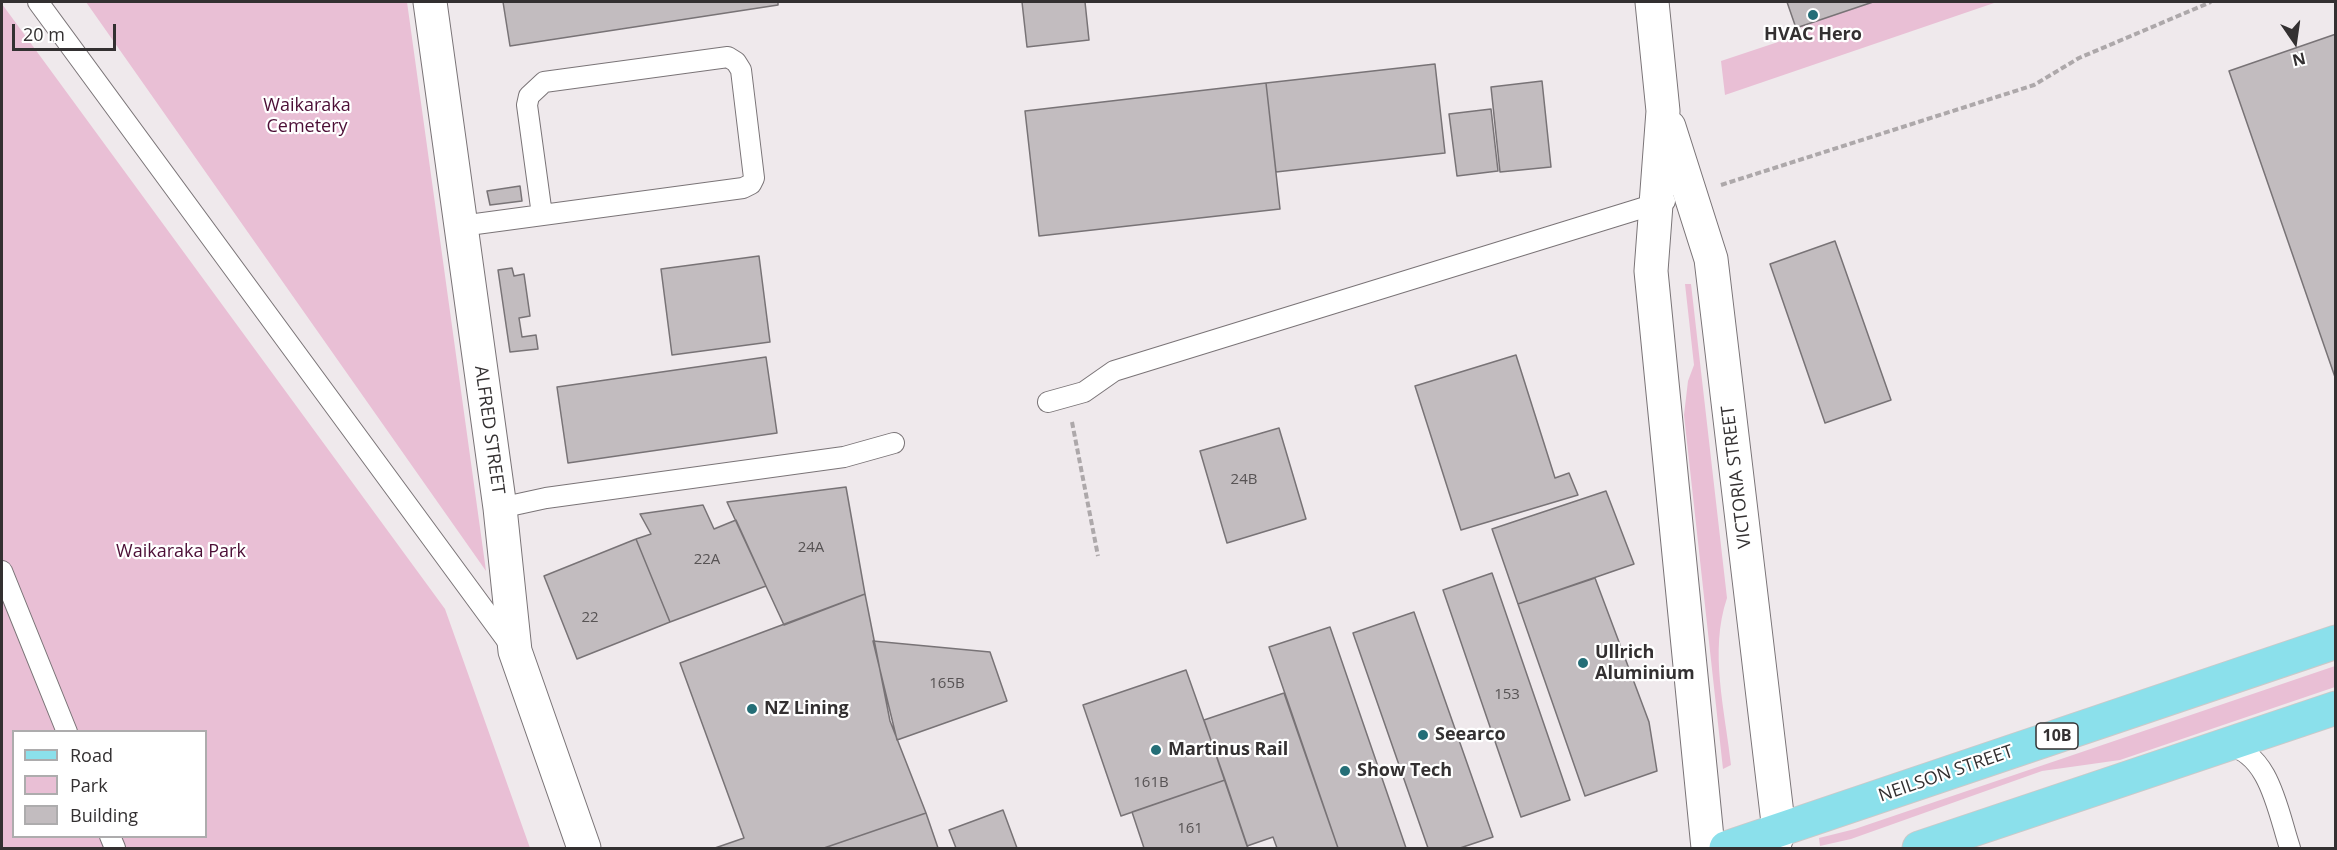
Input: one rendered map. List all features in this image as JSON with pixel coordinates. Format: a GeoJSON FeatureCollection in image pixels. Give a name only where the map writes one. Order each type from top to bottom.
{"type":"FeatureCollection","features":[{"type":"Feature","properties":{"kind":"main road","name":"NEILSON STREET"},"geometry":{"type":"LineString","coordinates":[[1726,849],[1776,840],[2336,642]]}},
{"type":"Feature","properties":{"kind":"main road"},"geometry":{"type":"LineString","coordinates":[[1919,849],[2336,708]]}},
{"type":"Feature","properties":{"kind":"street","name":"ALFRED STREET"},"geometry":{"type":"LineString","coordinates":[[430,2],[500,508],[514,651],[584,849]]}},
{"type":"Feature","properties":{"kind":"street","name":"VICTORIA STREET"},"geometry":{"type":"LineString","coordinates":[[1652,2],[1663,111],[1651,271],[1708,849]]}},
{"type":"Feature","properties":{"kind":"street","name":"VICTORIA STREET"},"geometry":{"type":"LineString","coordinates":[[1663,111],[1711,259],[1776,840]]}},
{"type":"Feature","properties":{"kind":"lane"},"geometry":{"type":"LineString","coordinates":[[38,2],[514,651]]}},
{"type":"Feature","properties":{"kind":"lane"},"geometry":{"type":"LineString","coordinates":[[461,226],[743,188],[751,184],[754,177],[741,70],[736,62],[728,57],[716,58],[544,82],[536,88],[527,105],[542,215]]}},
{"type":"Feature","properties":{"kind":"lane"},"geometry":{"type":"LineString","coordinates":[[1058,400],[1084,392],[1114,371],[1690,195]]}},
{"type":"Feature","properties":{"kind":"lane"},"geometry":{"type":"LineString","coordinates":[[500,508],[546,498],[844,457],[894,443]]}},
{"type":"Feature","properties":{"kind":"lane"},"geometry":{"type":"LineString","coordinates":[[2,571],[66,730]]}},
{"type":"Feature","properties":{"kind":"lane"},"geometry":{"type":"LineString","coordinates":[[2226,745],[2246,752],[2260,767],[2290,849]]}},
{"type":"Feature","properties":{"kind":"path"},"geometry":{"type":"LineString","coordinates":[[1690,195],[2034,85],[2079,58],[2211,2]]}},
{"type":"Feature","properties":{"kind":"path"},"geometry":{"type":"LineString","coordinates":[[1058,400],[1098,556]]}},
{"type":"Feature","properties":{"kind":"green space","name":"Waikaraka Cemetery"},"geometry":{"type":"Polygon","coordinates":[[[86,2],[407,2],[486,571],[86,2]]]}},
{"type":"Feature","properties":{"kind":"green space"},"geometry":{"type":"Polygon","coordinates":[[[1858,2],[1997,2],[1725,95],[1721,61],[1802,34],[1801,21],[1858,2]]]}},
{"type":"Feature","properties":{"kind":"green space","name":"Waikaraka Park"},"geometry":{"type":"Polygon","coordinates":[[[2,4],[445,609],[530,848],[2,848],[2,4]]]}},
{"type":"Feature","properties":{"kind":"green space"},"geometry":{"type":"Polygon","coordinates":[[[1685,284],[1691,284],[1727,598],[1719,639],[1719,660],[1731,765],[1723,769],[1684,415],[1688,381],[1694,365],[1685,284]]]}},
{"type":"Feature","properties":{"kind":"green space"},"geometry":{"type":"Polygon","coordinates":[[[2335,666],[2335,687],[2120,760],[2042,771],[1851,839],[1820,846],[1819,838],[1855,829],[2335,666]]]}},
{"type":"Feature","properties":{"kind":"building"},"geometry":{"type":"Polygon","coordinates":[[[503,2],[778,2],[778,5],[510,46],[503,2]]]}},
{"type":"Feature","properties":{"kind":"building"},"geometry":{"type":"Polygon","coordinates":[[[1022,2],[1085,2],[1089,40],[1027,47],[1022,2]]]}},
{"type":"Feature","properties":{"kind":"building","name":"HVAC Hero"},"geometry":{"type":"Polygon","coordinates":[[[1787,2],[1873,2],[1796,28],[1787,2]]]}},
{"type":"Feature","properties":{"kind":"building"},"geometry":{"type":"Polygon","coordinates":[[[2336,34],[2336,380],[2229,71],[2336,34]]]}},
{"type":"Feature","properties":{"kind":"building"},"geometry":{"type":"Polygon","coordinates":[[[1435,64],[1445,153],[1276,172],[1266,83],[1435,64]]]}},
{"type":"Feature","properties":{"kind":"building"},"geometry":{"type":"Polygon","coordinates":[[[1542,81],[1551,167],[1500,172],[1491,87],[1542,81]]]}},
{"type":"Feature","properties":{"kind":"building"},"geometry":{"type":"Polygon","coordinates":[[[1266,83],[1280,209],[1039,236],[1025,111],[1266,83]]]}},
{"type":"Feature","properties":{"kind":"building"},"geometry":{"type":"Polygon","coordinates":[[[1491,109],[1498,171],[1457,176],[1449,114],[1491,109]]]}},
{"type":"Feature","properties":{"kind":"building"},"geometry":{"type":"Polygon","coordinates":[[[520,186],[522,201],[490,205],[487,191],[520,186]]]}},
{"type":"Feature","properties":{"kind":"building"},"geometry":{"type":"Polygon","coordinates":[[[1835,241],[1891,400],[1825,423],[1770,264],[1835,241]]]}},
{"type":"Feature","properties":{"kind":"building"},"geometry":{"type":"Polygon","coordinates":[[[759,256],[770,342],[672,355],[661,269],[759,256]]]}},
{"type":"Feature","properties":{"kind":"building"},"geometry":{"type":"Polygon","coordinates":[[[512,268],[514,276],[524,274],[530,316],[519,318],[522,337],[536,335],[538,349],[510,352],[498,270],[512,268]]]}},
{"type":"Feature","properties":{"kind":"building"},"geometry":{"type":"Polygon","coordinates":[[[1516,355],[1555,478],[1569,473],[1578,495],[1461,530],[1415,386],[1516,355]]]}},
{"type":"Feature","properties":{"kind":"building"},"geometry":{"type":"Polygon","coordinates":[[[766,357],[777,433],[568,463],[557,387],[766,357]]]}},
{"type":"Feature","properties":{"kind":"building"},"geometry":{"type":"Polygon","coordinates":[[[1279,428],[1306,519],[1227,543],[1200,451],[1279,428]]]}},
{"type":"Feature","properties":{"kind":"building"},"geometry":{"type":"Polygon","coordinates":[[[846,487],[865,594],[784,625],[727,502],[846,487]]]}},
{"type":"Feature","properties":{"kind":"building"},"geometry":{"type":"Polygon","coordinates":[[[1606,491],[1634,564],[1518,604],[1492,529],[1606,491]]]}},
{"type":"Feature","properties":{"kind":"building"},"geometry":{"type":"Polygon","coordinates":[[[703,505],[714,529],[736,520],[766,586],[670,622],[636,539],[651,534],[640,514],[703,505]]]}},
{"type":"Feature","properties":{"kind":"building"},"geometry":{"type":"Polygon","coordinates":[[[636,539],[670,622],[577,659],[544,576],[636,539]]]}},
{"type":"Feature","properties":{"kind":"building"},"geometry":{"type":"Polygon","coordinates":[[[1492,573],[1570,800],[1521,817],[1443,590],[1492,573]]]}},
{"type":"Feature","properties":{"kind":"building","name":"Ullrich Aluminium"},"geometry":{"type":"Polygon","coordinates":[[[1595,578],[1649,722],[1657,771],[1585,796],[1518,604],[1595,578]]]}},
{"type":"Feature","properties":{"kind":"building"},"geometry":{"type":"Polygon","coordinates":[[[865,594],[890,721],[926,813],[824,848],[715,848],[744,838],[680,663],[865,594]]]}},
{"type":"Feature","properties":{"kind":"building","name":"Seearco"},"geometry":{"type":"Polygon","coordinates":[[[1414,612],[1493,837],[1460,848],[1428,848],[1353,633],[1414,612]]]}},
{"type":"Feature","properties":{"kind":"building","name":"Show Tech"},"geometry":{"type":"Polygon","coordinates":[[[1330,627],[1406,848],[1338,848],[1269,647],[1330,627]]]}},
{"type":"Feature","properties":{"kind":"building"},"geometry":{"type":"Polygon","coordinates":[[[873,641],[990,652],[1007,701],[897,740],[873,641]]]}},
{"type":"Feature","properties":{"kind":"building","name":"Martinus Rail"},"geometry":{"type":"Polygon","coordinates":[[[1186,670],[1225,780],[1121,816],[1083,705],[1186,670]]]}},
{"type":"Feature","properties":{"kind":"building"},"geometry":{"type":"Polygon","coordinates":[[[1284,693],[1338,848],[1277,848],[1273,837],[1247,846],[1204,720],[1284,693]]]}},
{"type":"Feature","properties":{"kind":"building","name":"Martinus Rail"},"geometry":{"type":"Polygon","coordinates":[[[1225,780],[1248,848],[1144,848],[1132,812],[1225,780]]]}},
{"type":"Feature","properties":{"kind":"building"},"geometry":{"type":"Polygon","coordinates":[[[1003,810],[1017,848],[956,848],[949,830],[1003,810]]]}},
{"type":"Feature","properties":{"kind":"building"},"geometry":{"type":"Polygon","coordinates":[[[926,813],[938,848],[824,848],[926,813]]]}},
{"type":"Feature","properties":{"kind":"place","name":"HVAC Hero"},"geometry":{"type":"Point","coordinates":[1813,15]}},
{"type":"Feature","properties":{"kind":"place","name":"Ullrich Aluminium"},"geometry":{"type":"Point","coordinates":[1583,663]}},
{"type":"Feature","properties":{"kind":"place","name":"NZ Lining"},"geometry":{"type":"Point","coordinates":[752,709]}},
{"type":"Feature","properties":{"kind":"place","name":"Seearco"},"geometry":{"type":"Point","coordinates":[1423,735]}},
{"type":"Feature","properties":{"kind":"place","name":"Martinus Rail"},"geometry":{"type":"Point","coordinates":[1156,750]}},
{"type":"Feature","properties":{"kind":"place","name":"Show Tech"},"geometry":{"type":"Point","coordinates":[1345,771]}}]}
